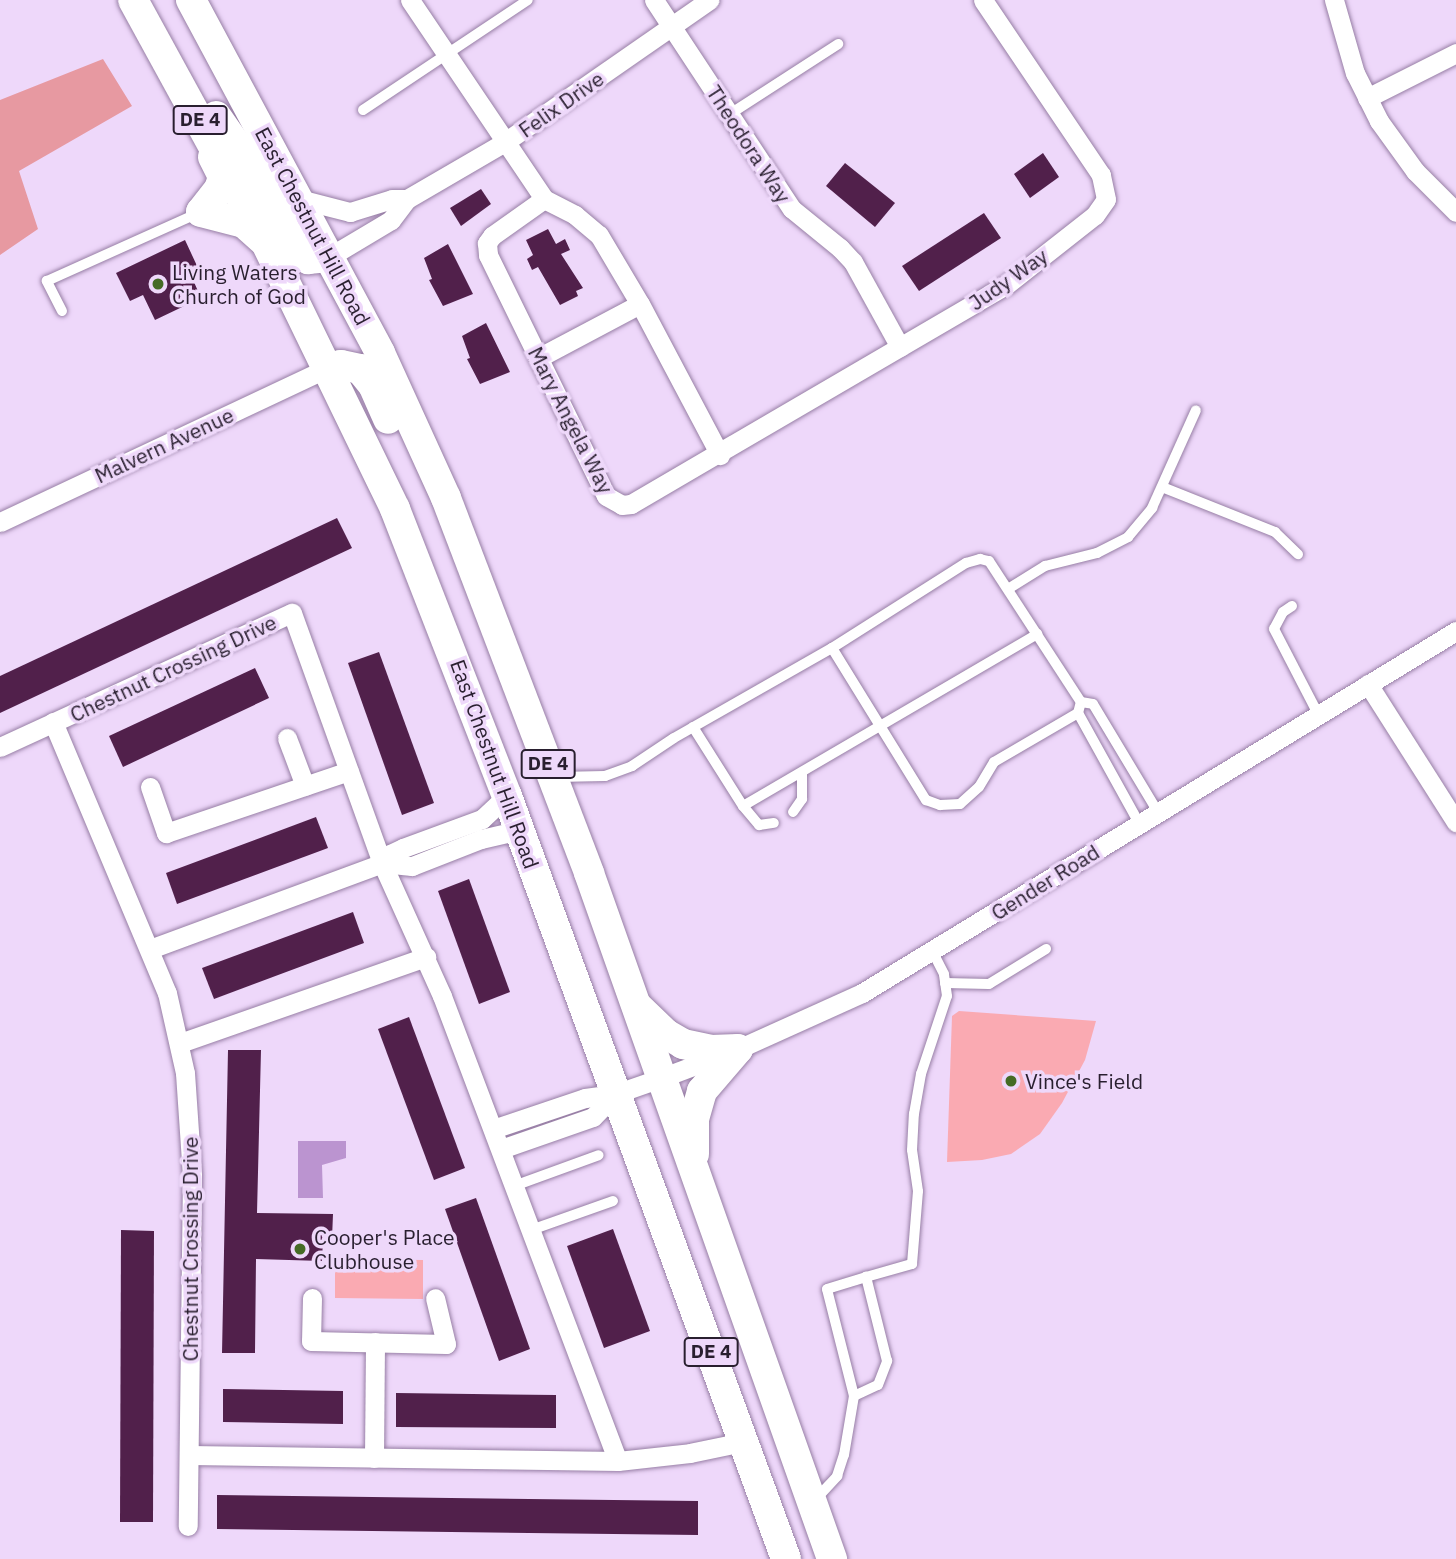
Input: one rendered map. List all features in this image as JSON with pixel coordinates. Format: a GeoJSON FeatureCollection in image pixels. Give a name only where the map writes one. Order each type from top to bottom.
{"type":"FeatureCollection","features":[{"type":"Feature","properties":{"kind":"main road","name":"East Chestnut Hill Road"},"geometry":{"type":"LineString","coordinates":[[133,0],[265,241],[329,367],[395,509],[507,796],[786,1559]]}},
{"type":"Feature","properties":{"kind":"main road","name":"East Chestnut Hill Road"},"geometry":{"type":"LineString","coordinates":[[191,0],[380,353],[446,498],[554,778],[832,1559]]}},
{"type":"Feature","properties":{"kind":"main road"},"geometry":{"type":"LineString","coordinates":[[182,86],[192,116],[223,177],[219,189],[201,212],[244,223],[265,241]]}},
{"type":"Feature","properties":{"kind":"main road"},"geometry":{"type":"LineString","coordinates":[[182,86],[203,100],[245,156],[295,250],[308,258],[329,257]]}},
{"type":"Feature","properties":{"kind":"main road"},"geometry":{"type":"LineString","coordinates":[[329,367],[351,367],[367,377],[457,556],[483,590]]}},
{"type":"Feature","properties":{"kind":"main road"},"geometry":{"type":"LineString","coordinates":[[634,1003],[666,1034],[683,1044],[711,1050],[738,1049]]}},
{"type":"Feature","properties":{"kind":"main road"},"geometry":{"type":"LineString","coordinates":[[701,1192],[692,1147],[694,1119],[702,1091],[738,1049]]}},
{"type":"Feature","properties":{"kind":"street"},"geometry":{"type":"LineString","coordinates":[[410,0],[544,199],[575,215],[600,235],[720,454]]}},
{"type":"Feature","properties":{"kind":"street","name":"Theodora Way"},"geometry":{"type":"LineString","coordinates":[[654,0],[792,209],[853,262],[900,347]]}},
{"type":"Feature","properties":{"kind":"street","name":"Felix Drive"},"geometry":{"type":"LineString","coordinates":[[329,257],[391,220],[407,199],[505,142],[709,0]]}},
{"type":"Feature","properties":{"kind":"street","name":"Judy Way"},"geometry":{"type":"LineString","coordinates":[[900,347],[1006,285],[1095,215],[1106,199],[1101,175],[983,0]]}},
{"type":"Feature","properties":{"kind":"street"},"geometry":{"type":"LineString","coordinates":[[1334,0],[1345,46],[1367,98],[1394,144],[1415,171],[1456,212]]}},
{"type":"Feature","properties":{"kind":"street"},"geometry":{"type":"LineString","coordinates":[[1367,98],[1456,53]]}},
{"type":"Feature","properties":{"kind":"street","name":"Felix Drive"},"geometry":{"type":"LineString","coordinates":[[299,199],[350,212],[392,199],[407,199]]}},
{"type":"Feature","properties":{"kind":"street","name":"Mary Angela Way"},"geometry":{"type":"LineString","coordinates":[[544,199],[492,236],[486,249],[607,496],[614,502],[631,504],[900,347]]}},
{"type":"Feature","properties":{"kind":"street"},"geometry":{"type":"LineString","coordinates":[[538,358],[640,304]]}},
{"type":"Feature","properties":{"kind":"street","name":"Malvern Avenue"},"geometry":{"type":"LineString","coordinates":[[0,522],[329,367]]}},
{"type":"Feature","properties":{"kind":"street","name":"Chestnut Crossing Drive"},"geometry":{"type":"LineString","coordinates":[[0,747],[292,613],[382,863],[406,920],[426,957],[618,1461]]}},
{"type":"Feature","properties":{"kind":"street","name":"Gender Road"},"geometry":{"type":"LineString","coordinates":[[615,1094],[738,1049],[827,1011],[933,952],[1139,823],[1456,631]]}},
{"type":"Feature","properties":{"kind":"street"},"geometry":{"type":"LineString","coordinates":[[1368,684],[1456,822]]}},
{"type":"Feature","properties":{"kind":"street","name":"Chestnut Crossing Drive"},"geometry":{"type":"LineString","coordinates":[[54,722],[150,949],[180,1043],[191,1139],[188,1526]]}},
{"type":"Feature","properties":{"kind":"street"},"geometry":{"type":"LineString","coordinates":[[288,738],[305,786]]}},
{"type":"Feature","properties":{"kind":"street"},"geometry":{"type":"LineString","coordinates":[[150,787],[166,833],[349,771]]}},
{"type":"Feature","properties":{"kind":"street"},"geometry":{"type":"LineString","coordinates":[[382,863],[390,854],[403,848],[482,819],[507,796]]}},
{"type":"Feature","properties":{"kind":"street"},"geometry":{"type":"LineString","coordinates":[[150,949],[382,863],[412,866],[481,839],[511,832],[520,833]]}},
{"type":"Feature","properties":{"kind":"street"},"geometry":{"type":"LineString","coordinates":[[180,1043],[426,957]]}},
{"type":"Feature","properties":{"kind":"street"},"geometry":{"type":"LineString","coordinates":[[493,1129],[585,1098],[615,1094]]}},
{"type":"Feature","properties":{"kind":"street"},"geometry":{"type":"LineString","coordinates":[[500,1149],[593,1116],[615,1094]]}},
{"type":"Feature","properties":{"kind":"street"},"geometry":{"type":"LineString","coordinates":[[312,1297],[311,1341],[446,1344],[435,1298]]}},
{"type":"Feature","properties":{"kind":"street"},"geometry":{"type":"LineString","coordinates":[[374,1458],[375,1342]]}},
{"type":"Feature","properties":{"kind":"street"},"geometry":{"type":"LineString","coordinates":[[189,1455],[618,1461],[690,1453],[743,1442]]}},
{"type":"Feature","properties":{"kind":"lane"},"geometry":{"type":"LineString","coordinates":[[363,110],[528,0]]}},
{"type":"Feature","properties":{"kind":"lane"},"geometry":{"type":"LineString","coordinates":[[730,114],[838,44]]}},
{"type":"Feature","properties":{"kind":"lane"},"geometry":{"type":"LineString","coordinates":[[62,311],[47,281],[201,212]]}},
{"type":"Feature","properties":{"kind":"lane"},"geometry":{"type":"LineString","coordinates":[[1008,589],[1045,566],[1097,553],[1128,537],[1152,508],[1196,410]]}},
{"type":"Feature","properties":{"kind":"lane"},"geometry":{"type":"LineString","coordinates":[[1162,487],[1275,532],[1298,554]]}},
{"type":"Feature","properties":{"kind":"lane"},"geometry":{"type":"LineString","coordinates":[[554,778],[605,776],[632,766],[693,727],[832,648],[966,563],[980,559],[989,561],[1081,702],[1093,704],[1158,812]]}},
{"type":"Feature","properties":{"kind":"lane"},"geometry":{"type":"LineString","coordinates":[[1292,606],[1283,612],[1274,629],[1318,714]]}},
{"type":"Feature","properties":{"kind":"lane"},"geometry":{"type":"LineString","coordinates":[[743,806],[1037,634]]}},
{"type":"Feature","properties":{"kind":"lane"},"geometry":{"type":"LineString","coordinates":[[832,648],[926,800],[940,805],[960,804],[979,787],[994,762],[1078,713]]}},
{"type":"Feature","properties":{"kind":"lane"},"geometry":{"type":"LineString","coordinates":[[1081,702],[1078,713],[1139,823]]}},
{"type":"Feature","properties":{"kind":"lane"},"geometry":{"type":"LineString","coordinates":[[693,727],[743,806],[759,825],[774,823]]}},
{"type":"Feature","properties":{"kind":"lane"},"geometry":{"type":"LineString","coordinates":[[793,812],[802,799],[802,773]]}},
{"type":"Feature","properties":{"kind":"lane"},"geometry":{"type":"LineString","coordinates":[[945,983],[989,984],[1046,949]]}},
{"type":"Feature","properties":{"kind":"lane"},"geometry":{"type":"LineString","coordinates":[[812,1503],[836,1476],[844,1455],[854,1396],[827,1289],[912,1264],[918,1191],[912,1150],[914,1114],[921,1074],[947,996],[933,952]]}},
{"type":"Feature","properties":{"kind":"lane"},"geometry":{"type":"LineString","coordinates":[[514,1186],[599,1156]]}},
{"type":"Feature","properties":{"kind":"lane"},"geometry":{"type":"LineString","coordinates":[[531,1230],[613,1201]]}},
{"type":"Feature","properties":{"kind":"lane"},"geometry":{"type":"LineString","coordinates":[[854,1396],[878,1385],[887,1361],[866,1277]]}},
{"type":"Feature","properties":{"kind":"shaded area"},"geometry":{"type":"Polygon","coordinates":[[[103,59],[132,106],[19,171],[38,229],[0,255],[0,100],[103,59]]]}},
{"type":"Feature","properties":{"kind":"shaded area","name":"Vince's Field"},"geometry":{"type":"Polygon","coordinates":[[[959,1011],[1096,1021],[1085,1060],[1062,1103],[1040,1134],[1011,1154],[982,1160],[947,1162],[952,1016],[959,1011]]]}},
{"type":"Feature","properties":{"kind":"shaded area"},"geometry":{"type":"Polygon","coordinates":[[[298,1141],[346,1141],[346,1158],[322,1165],[323,1198],[298,1198],[298,1141]]]}},
{"type":"Feature","properties":{"kind":"shaded area"},"geometry":{"type":"Polygon","coordinates":[[[335,1259],[423,1260],[423,1299],[335,1298],[335,1259]]]}},
{"type":"Feature","properties":{"kind":"building"},"geometry":{"type":"Polygon","coordinates":[[[1043,153],[1059,177],[1030,198],[1014,174],[1043,153]]]}},
{"type":"Feature","properties":{"kind":"building"},"geometry":{"type":"Polygon","coordinates":[[[845,163],[895,203],[875,227],[826,186],[845,163]]]}},
{"type":"Feature","properties":{"kind":"building"},"geometry":{"type":"Polygon","coordinates":[[[481,189],[491,204],[461,226],[450,208],[481,189]]]}},
{"type":"Feature","properties":{"kind":"building"},"geometry":{"type":"Polygon","coordinates":[[[984,213],[1001,238],[919,291],[902,266],[984,213]]]}},
{"type":"Feature","properties":{"kind":"building"},"geometry":{"type":"Polygon","coordinates":[[[548,229],[556,244],[565,239],[570,250],[561,254],[583,288],[576,291],[578,296],[560,305],[538,267],[532,270],[527,259],[533,255],[526,240],[548,229]]]}},
{"type":"Feature","properties":{"kind":"building","name":"Living Waters Church of God"},"geometry":{"type":"Polygon","coordinates":[[[185,240],[198,268],[190,273],[201,298],[155,320],[143,295],[130,301],[116,273],[185,240]]]}},
{"type":"Feature","properties":{"kind":"building"},"geometry":{"type":"Polygon","coordinates":[[[448,244],[473,294],[443,306],[429,280],[432,279],[424,258],[448,244]]]}},
{"type":"Feature","properties":{"kind":"building"},"geometry":{"type":"Polygon","coordinates":[[[486,323],[510,372],[480,384],[467,359],[470,358],[462,336],[486,323]]]}},
{"type":"Feature","properties":{"kind":"building"},"geometry":{"type":"Polygon","coordinates":[[[337,518],[352,548],[0,713],[0,676],[337,518]]]}},
{"type":"Feature","properties":{"kind":"building"},"geometry":{"type":"Polygon","coordinates":[[[379,652],[434,803],[402,815],[348,663],[379,652]]]}},
{"type":"Feature","properties":{"kind":"building"},"geometry":{"type":"Polygon","coordinates":[[[255,668],[269,698],[123,767],[109,736],[255,668]]]}},
{"type":"Feature","properties":{"kind":"building"},"geometry":{"type":"Polygon","coordinates":[[[316,817],[328,848],[177,904],[166,873],[316,817]]]}},
{"type":"Feature","properties":{"kind":"building"},"geometry":{"type":"Polygon","coordinates":[[[469,879],[510,992],[479,1004],[438,891],[469,879]]]}},
{"type":"Feature","properties":{"kind":"building"},"geometry":{"type":"Polygon","coordinates":[[[353,912],[364,943],[214,999],[202,968],[353,912]]]}},
{"type":"Feature","properties":{"kind":"building"},"geometry":{"type":"Polygon","coordinates":[[[409,1017],[465,1168],[434,1180],[378,1029],[409,1017]]]}},
{"type":"Feature","properties":{"kind":"building"},"geometry":{"type":"Polygon","coordinates":[[[228,1050],[261,1050],[257,1213],[333,1214],[332,1239],[323,1239],[322,1261],[256,1259],[255,1353],[222,1353],[228,1050]]]}},
{"type":"Feature","properties":{"kind":"building"},"geometry":{"type":"Polygon","coordinates":[[[476,1198],[530,1349],[499,1361],[445,1209],[476,1198]]]}},
{"type":"Feature","properties":{"kind":"building"},"geometry":{"type":"Polygon","coordinates":[[[613,1229],[650,1331],[604,1348],[567,1246],[613,1229]]]}},
{"type":"Feature","properties":{"kind":"building"},"geometry":{"type":"Polygon","coordinates":[[[121,1230],[154,1231],[153,1522],[120,1522],[121,1230]]]}},
{"type":"Feature","properties":{"kind":"building"},"geometry":{"type":"Polygon","coordinates":[[[223,1389],[343,1391],[343,1424],[223,1422],[223,1389]]]}},
{"type":"Feature","properties":{"kind":"building"},"geometry":{"type":"Polygon","coordinates":[[[396,1393],[556,1395],[556,1428],[396,1427],[396,1393]]]}},
{"type":"Feature","properties":{"kind":"building"},"geometry":{"type":"Polygon","coordinates":[[[217,1495],[698,1501],[698,1535],[217,1529],[217,1495]]]}},
{"type":"Feature","properties":{"kind":"place","name":"Living Waters Church of God"},"geometry":{"type":"Point","coordinates":[158,284]}},
{"type":"Feature","properties":{"kind":"place","name":"Vince's Field"},"geometry":{"type":"Point","coordinates":[1011,1081]}},
{"type":"Feature","properties":{"kind":"place","name":"Cooper's Place Clubhouse"},"geometry":{"type":"Point","coordinates":[300,1249]}}]}
